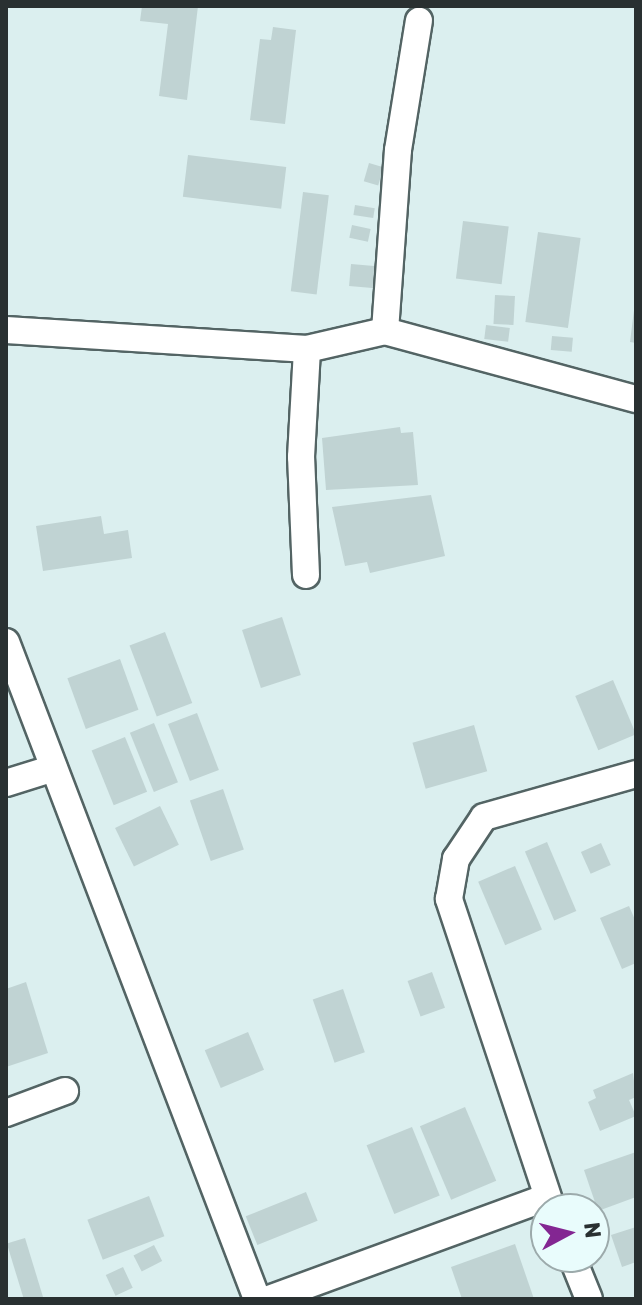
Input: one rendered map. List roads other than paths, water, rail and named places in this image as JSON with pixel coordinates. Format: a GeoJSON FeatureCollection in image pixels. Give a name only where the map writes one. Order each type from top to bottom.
{"type":"FeatureCollection","features":[{"type":"Feature","properties":{"kind":"street"},"geometry":{"type":"LineString","coordinates":[[385,331],[398,150],[419,21]]}},
{"type":"Feature","properties":{"kind":"street"},"geometry":{"type":"LineString","coordinates":[[6,330],[307,349],[385,331],[636,399]]}},
{"type":"Feature","properties":{"kind":"street"},"geometry":{"type":"LineString","coordinates":[[306,575],[301,457],[307,349]]}},
{"type":"Feature","properties":{"kind":"street"},"geometry":{"type":"LineString","coordinates":[[6,642],[257,1299]]}},
{"type":"Feature","properties":{"kind":"street"},"geometry":{"type":"LineString","coordinates":[[6,783],[54,768]]}},
{"type":"Feature","properties":{"kind":"street"},"geometry":{"type":"LineString","coordinates":[[547,1193],[449,899],[456,859],[484,817],[636,774]]}},
{"type":"Feature","properties":{"kind":"street"},"geometry":{"type":"LineString","coordinates":[[6,1113],[65,1091]]}},
{"type":"Feature","properties":{"kind":"street"},"geometry":{"type":"LineString","coordinates":[[269,1299],[530,1210]]}},
{"type":"Feature","properties":{"kind":"street"},"geometry":{"type":"LineString","coordinates":[[578,1273],[589,1299]]}}]}
